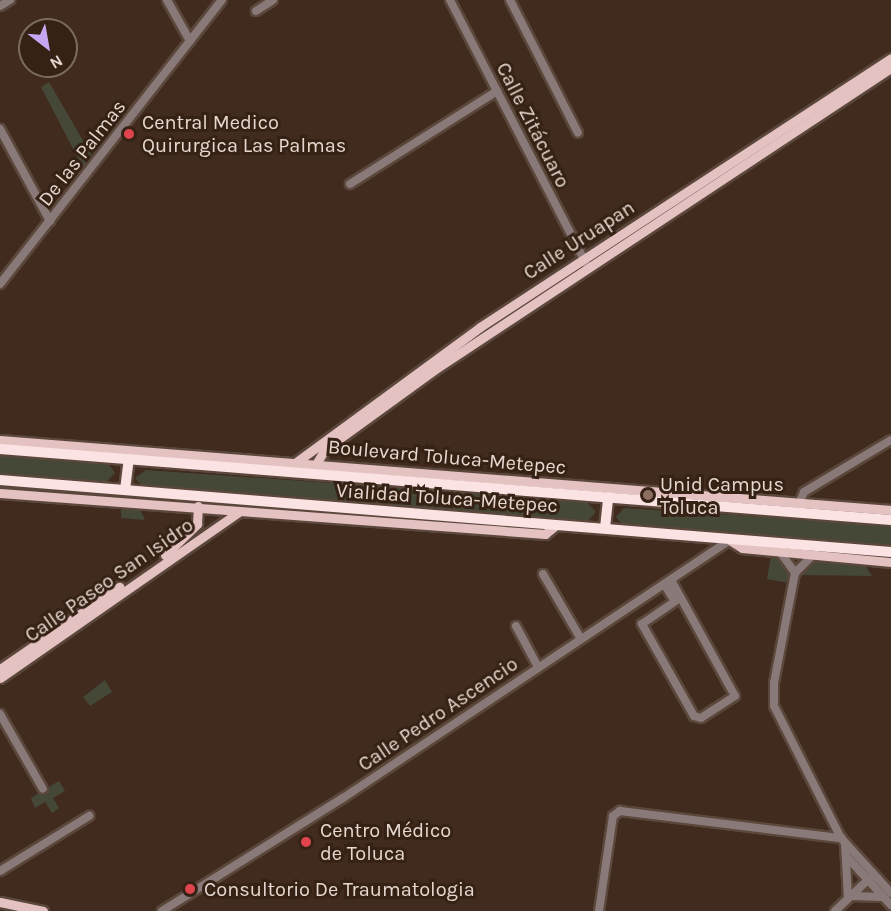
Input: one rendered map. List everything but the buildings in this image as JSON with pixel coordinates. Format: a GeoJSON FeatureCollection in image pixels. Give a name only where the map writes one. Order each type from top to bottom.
{"type":"FeatureCollection","features":[{"type":"Feature","properties":{"kind":"highway","name":"Vialidad Toluca-Metepec"},"geometry":{"type":"LineString","coordinates":[[0,448],[114,453],[129,459],[348,472],[608,497],[703,500],[797,507],[891,520]]}},
{"type":"Feature","properties":{"kind":"highway"},"geometry":{"type":"LineString","coordinates":[[125,490],[129,459]]}},
{"type":"Feature","properties":{"kind":"highway","name":"Vialidad Toluca-Metepec"},"geometry":{"type":"LineString","coordinates":[[0,480],[605,528],[730,541],[891,552]]}},
{"type":"Feature","properties":{"kind":"highway"},"geometry":{"type":"LineString","coordinates":[[186,495],[201,506],[217,498]]}},
{"type":"Feature","properties":{"kind":"highway"},"geometry":{"type":"LineString","coordinates":[[605,528],[608,497]]}},
{"type":"Feature","properties":{"kind":"highway"},"geometry":{"type":"LineString","coordinates":[[254,509],[265,502]]}},
{"type":"Feature","properties":{"kind":"main road","name":"Calle Uruapan"},"geometry":{"type":"LineString","coordinates":[[737,164],[891,58]]}},
{"type":"Feature","properties":{"kind":"main road","name":"Calle Uruapan"},"geometry":{"type":"LineString","coordinates":[[295,463],[585,262],[891,68]]}},
{"type":"Feature","properties":{"kind":"main road","name":"Calle Uruapan"},"geometry":{"type":"LineString","coordinates":[[316,464],[325,449],[585,262]]}},
{"type":"Feature","properties":{"kind":"main road","name":"Boulevard Toluca-Metepec"},"geometry":{"type":"LineString","coordinates":[[0,440],[114,453],[316,464],[348,472],[703,500]]}},
{"type":"Feature","properties":{"kind":"main road"},"geometry":{"type":"LineString","coordinates":[[0,493],[201,506],[239,512],[254,509],[544,534],[556,525]]}},
{"type":"Feature","properties":{"kind":"main road","name":"Calle Paseo San Isidro"},"geometry":{"type":"LineString","coordinates":[[0,669],[176,547],[197,524],[201,506]]}},
{"type":"Feature","properties":{"kind":"main road"},"geometry":{"type":"LineString","coordinates":[[797,507],[891,510]]}},
{"type":"Feature","properties":{"kind":"main road","name":"Calle Paseo San Isidro"},"geometry":{"type":"LineString","coordinates":[[0,678],[239,512]]}},
{"type":"Feature","properties":{"kind":"main road"},"geometry":{"type":"LineString","coordinates":[[730,541],[742,548],[891,562]]}},
{"type":"Feature","properties":{"kind":"main road"},"geometry":{"type":"LineString","coordinates":[[0,902],[43,911]]}},
{"type":"Feature","properties":{"kind":"street"},"geometry":{"type":"LineString","coordinates":[[0,6],[10,0]]}},
{"type":"Feature","properties":{"kind":"street"},"geometry":{"type":"LineString","coordinates":[[167,0],[190,41]]}},
{"type":"Feature","properties":{"kind":"street","name":"De las Palmas"},"geometry":{"type":"LineString","coordinates":[[0,284],[222,0]]}},
{"type":"Feature","properties":{"kind":"street"},"geometry":{"type":"LineString","coordinates":[[256,10],[273,0]]}},
{"type":"Feature","properties":{"kind":"street","name":"Calle Zitácuaro"},"geometry":{"type":"LineString","coordinates":[[451,0],[585,262]]}},
{"type":"Feature","properties":{"kind":"street"},"geometry":{"type":"LineString","coordinates":[[510,0],[579,133]]}},
{"type":"Feature","properties":{"kind":"street"},"geometry":{"type":"LineString","coordinates":[[350,184],[497,91]]}},
{"type":"Feature","properties":{"kind":"street"},"geometry":{"type":"LineString","coordinates":[[0,129],[51,221]]}},
{"type":"Feature","properties":{"kind":"street"},"geometry":{"type":"LineString","coordinates":[[797,507],[804,492],[891,440]]}},
{"type":"Feature","properties":{"kind":"street","name":"Calle Pedro Ascencio"},"geometry":{"type":"LineString","coordinates":[[162,911],[730,541]]}},
{"type":"Feature","properties":{"kind":"street"},"geometry":{"type":"LineString","coordinates":[[780,552],[795,573]]}},
{"type":"Feature","properties":{"kind":"street"},"geometry":{"type":"LineString","coordinates":[[813,555],[795,573],[772,697],[843,840],[887,895],[891,905]]}},
{"type":"Feature","properties":{"kind":"street"},"geometry":{"type":"LineString","coordinates":[[543,574],[581,639]]}},
{"type":"Feature","properties":{"kind":"street"},"geometry":{"type":"LineString","coordinates":[[667,582],[735,696],[701,718],[694,716],[642,624],[677,599]]}},
{"type":"Feature","properties":{"kind":"street"},"geometry":{"type":"LineString","coordinates":[[516,626],[538,667]]}},
{"type":"Feature","properties":{"kind":"street"},"geometry":{"type":"LineString","coordinates":[[0,714],[43,789]]}},
{"type":"Feature","properties":{"kind":"street"},"geometry":{"type":"LineString","coordinates":[[599,911],[613,816],[620,811],[843,840]]}},
{"type":"Feature","properties":{"kind":"street"},"geometry":{"type":"LineString","coordinates":[[0,871],[89,816]]}},
{"type":"Feature","properties":{"kind":"street"},"geometry":{"type":"LineString","coordinates":[[843,840],[847,857],[849,897]]}},
{"type":"Feature","properties":{"kind":"street"},"geometry":{"type":"LineString","coordinates":[[847,857],[871,877]]}},
{"type":"Feature","properties":{"kind":"street"},"geometry":{"type":"LineString","coordinates":[[835,911],[871,877]]}},
{"type":"Feature","properties":{"kind":"street"},"geometry":{"type":"LineString","coordinates":[[849,897],[887,895]]}},
{"type":"Feature","properties":{"kind":"green space"},"geometry":{"type":"Polygon","coordinates":[[[49,82],[92,156],[83,168],[41,87],[49,82]]]}},
{"type":"Feature","properties":{"kind":"green space"},"geometry":{"type":"Polygon","coordinates":[[[0,455],[108,463],[115,473],[106,482],[0,475],[0,455]]]}},
{"type":"Feature","properties":{"kind":"green space"},"geometry":{"type":"Polygon","coordinates":[[[146,470],[586,501],[596,512],[588,521],[145,489],[135,478],[146,470]]]}},
{"type":"Feature","properties":{"kind":"green space"},"geometry":{"type":"Polygon","coordinates":[[[121,505],[139,507],[145,520],[121,518],[121,505]]]}},
{"type":"Feature","properties":{"kind":"green space"},"geometry":{"type":"Polygon","coordinates":[[[624,508],[891,525],[891,548],[624,527],[616,517],[624,508]]]}},
{"type":"Feature","properties":{"kind":"green space"},"geometry":{"type":"Polygon","coordinates":[[[771,556],[782,559],[790,572],[788,583],[767,579],[771,556]]]}},
{"type":"Feature","properties":{"kind":"green space"},"geometry":{"type":"Polygon","coordinates":[[[815,559],[865,565],[872,576],[800,575],[815,559]]]}},
{"type":"Feature","properties":{"kind":"green space"},"geometry":{"type":"Polygon","coordinates":[[[105,680],[112,692],[90,706],[83,697],[105,680]]]}},
{"type":"Feature","properties":{"kind":"green space"},"geometry":{"type":"Polygon","coordinates":[[[59,781],[65,791],[53,798],[59,808],[52,813],[45,802],[35,808],[31,798],[59,781]]]}},
{"type":"Feature","properties":{"kind":"place","name":"Central Medico Quirurgica Las Palmas"},"geometry":{"type":"Point","coordinates":[129,134]}},
{"type":"Feature","properties":{"kind":"place","name":"Unid Campus Toluca"},"geometry":{"type":"Point","coordinates":[648,495]}},
{"type":"Feature","properties":{"kind":"place","name":"Centro Médico de Toluca"},"geometry":{"type":"Point","coordinates":[306,842]}},
{"type":"Feature","properties":{"kind":"place","name":"Consultorio De Traumatologia"},"geometry":{"type":"Point","coordinates":[190,889]}}]}
